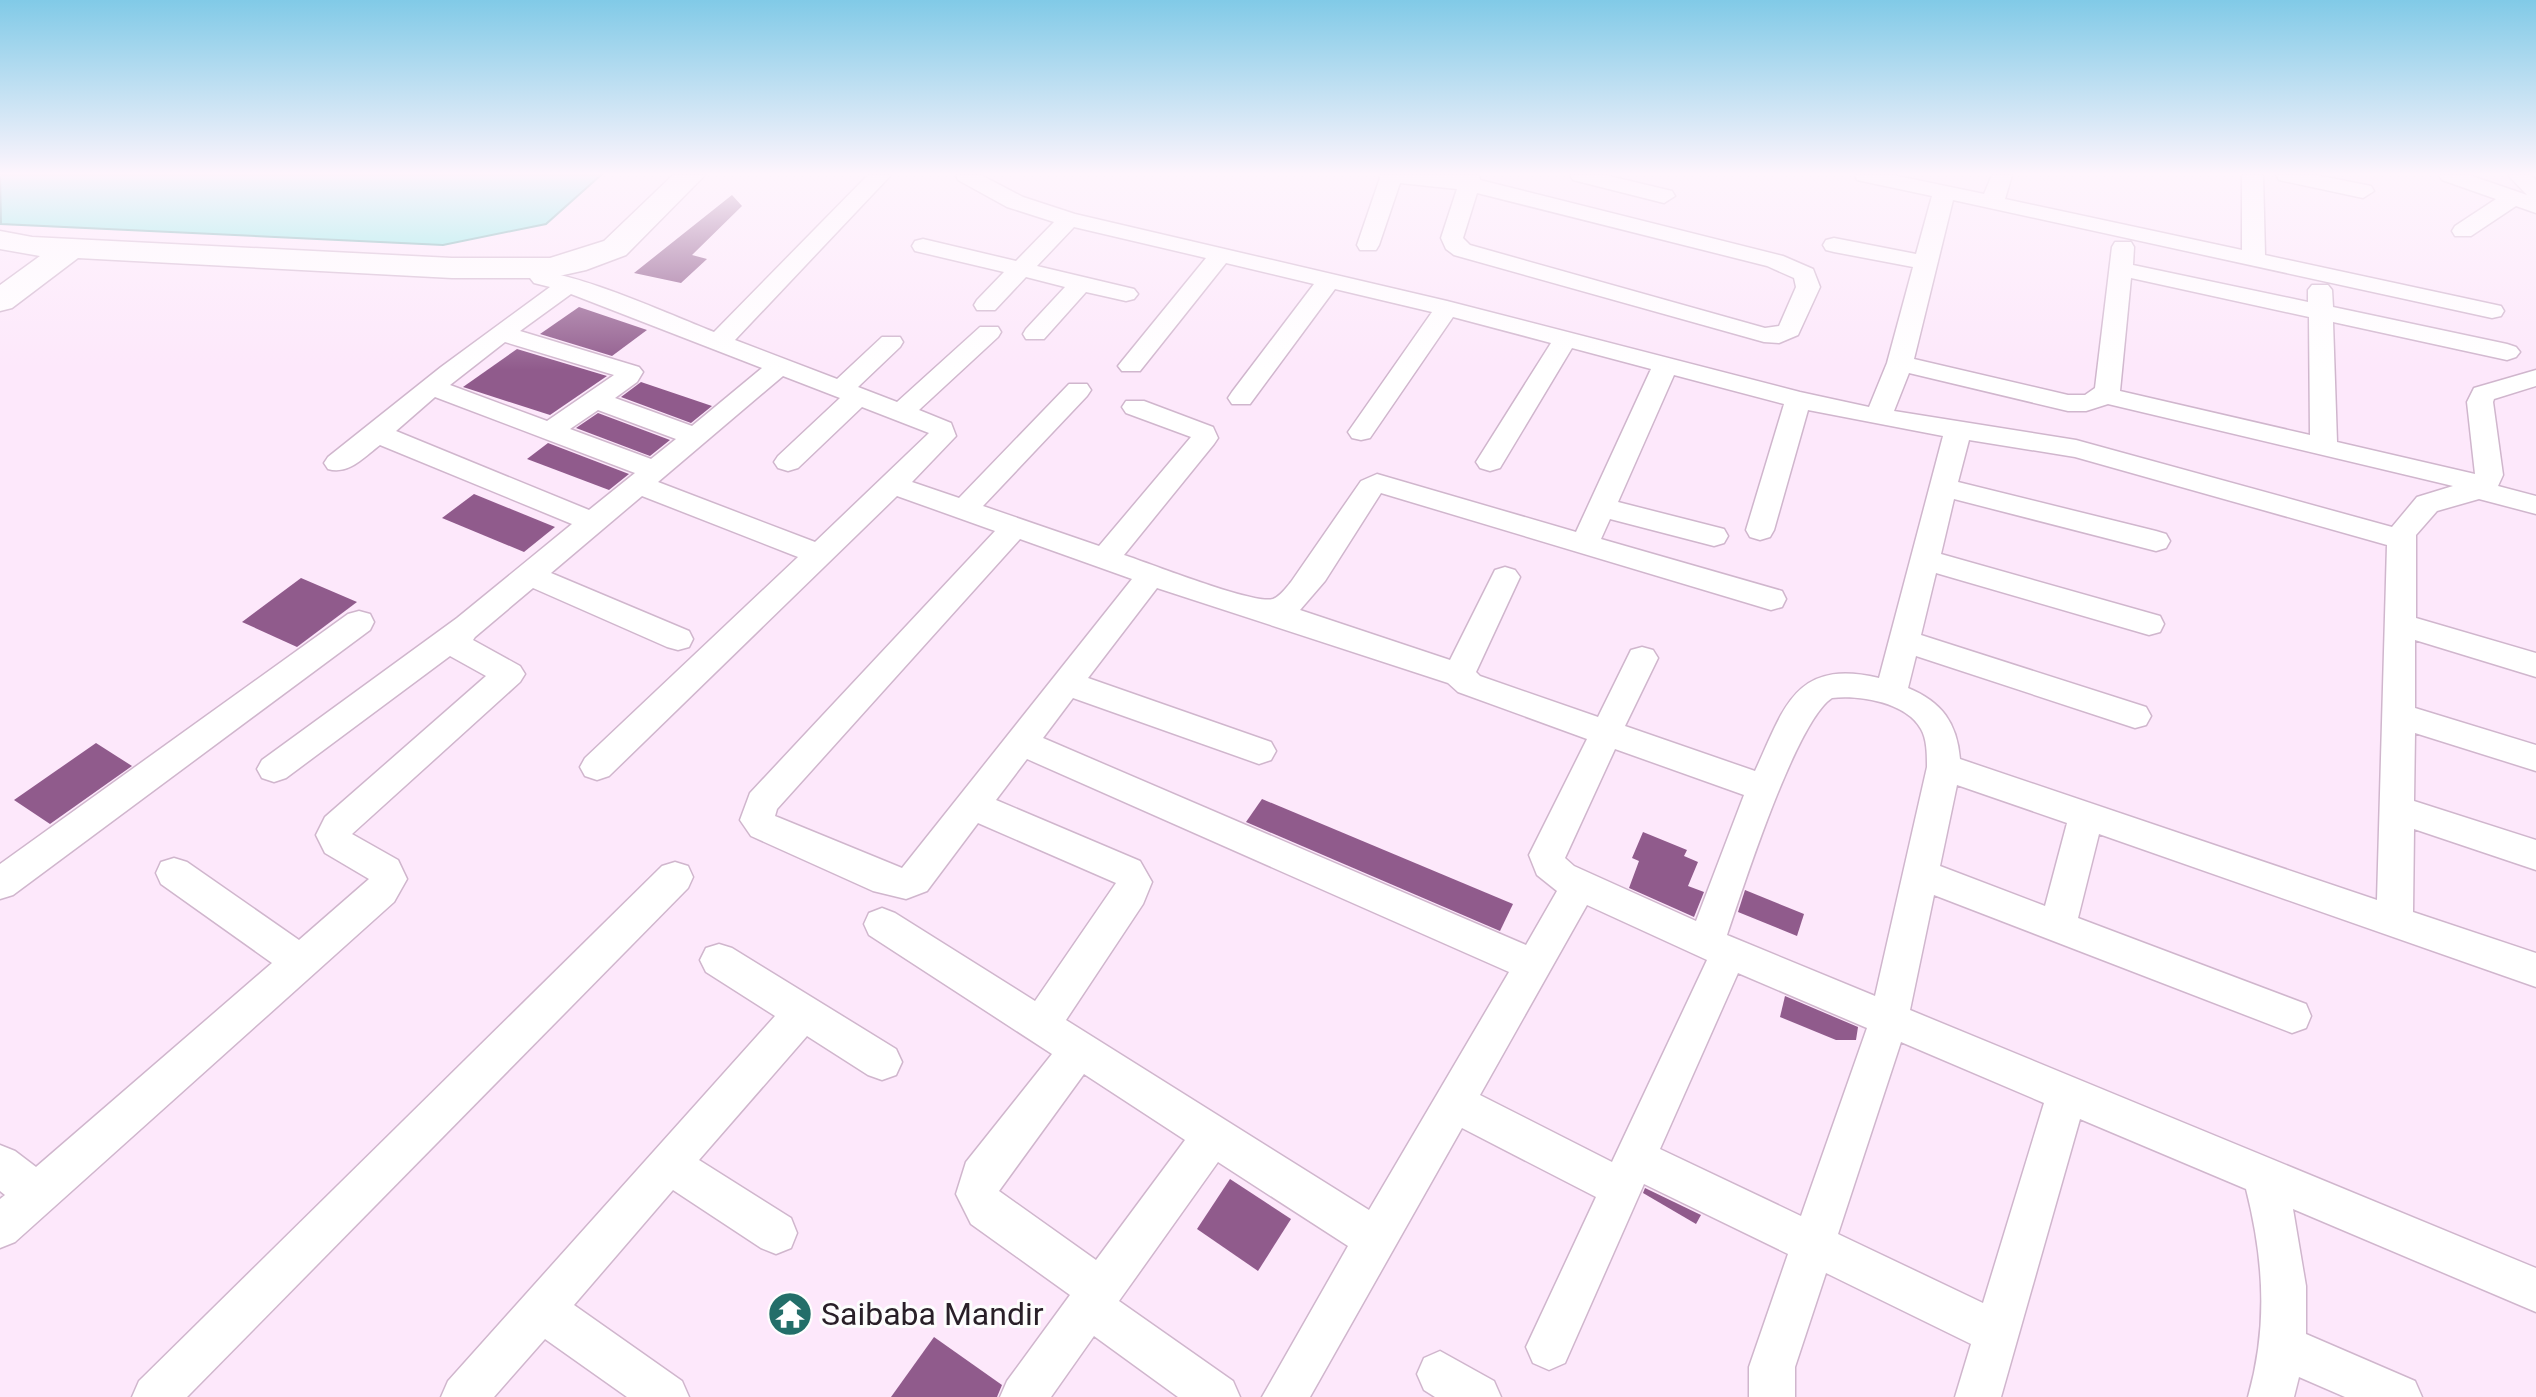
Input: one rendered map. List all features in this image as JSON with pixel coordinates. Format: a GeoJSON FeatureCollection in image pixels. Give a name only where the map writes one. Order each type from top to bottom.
{"type":"FeatureCollection","features":[{"type":"Feature","properties":{"kind":"main road"},"geometry":{"type":"LineString","coordinates":[[1,240],[40,252],[555,282],[601,259],[623,240]]}},
{"type":"Feature","properties":{"kind":"main road"},"geometry":{"type":"LineString","coordinates":[[0,278],[40,252],[520,270],[575,263],[615,248]]}},
{"type":"Feature","properties":{"kind":"main road"},"geometry":{"type":"LineString","coordinates":[[0,301],[40,252]]}},
{"type":"Feature","properties":{"kind":"street"},"geometry":{"type":"LineString","coordinates":[[719,342],[817,240]]}},
{"type":"Feature","properties":{"kind":"street"},"geometry":{"type":"LineString","coordinates":[[986,305],[1048,240]]}},
{"type":"Feature","properties":{"kind":"street"},"geometry":{"type":"LineString","coordinates":[[1164,240],[1447,308],[1798,400],[2091,452],[2402,539]]}},
{"type":"Feature","properties":{"kind":"street"},"geometry":{"type":"LineString","coordinates":[[1368,245],[1370,240]]}},
{"type":"Feature","properties":{"kind":"street"},"geometry":{"type":"LineString","coordinates":[[1453,240],[1462,250],[1764,335],[1779,336],[1789,330],[1808,287],[1805,274],[1775,261],[1697,240]]}},
{"type":"Feature","properties":{"kind":"street"},"geometry":{"type":"LineString","coordinates":[[1879,416],[1900,363],[1932,240]]}},
{"type":"Feature","properties":{"kind":"street"},"geometry":{"type":"LineString","coordinates":[[1900,363],[2068,403],[2085,404],[2100,400],[2108,389],[2124,240]]}},
{"type":"Feature","properties":{"kind":"street"},"geometry":{"type":"LineString","coordinates":[[2167,240],[2492,311]]}},
{"type":"Feature","properties":{"kind":"street"},"geometry":{"type":"LineString","coordinates":[[2253,240],[2253,259]]}},
{"type":"Feature","properties":{"kind":"street"},"geometry":{"type":"LineString","coordinates":[[1834,245],[1926,263]]}},
{"type":"Feature","properties":{"kind":"street"},"geometry":{"type":"LineString","coordinates":[[923,246],[1126,294]]}},
{"type":"Feature","properties":{"kind":"street"},"geometry":{"type":"LineString","coordinates":[[1131,366],[1222,253]]}},
{"type":"Feature","properties":{"kind":"street"},"geometry":{"type":"LineString","coordinates":[[2121,269],[2507,352]]}},
{"type":"Feature","properties":{"kind":"street"},"geometry":{"type":"LineString","coordinates":[[2320,274],[2324,447]]}},
{"type":"Feature","properties":{"kind":"street"},"geometry":{"type":"LineString","coordinates":[[1241,398],[1329,280]]}},
{"type":"Feature","properties":{"kind":"street"},"geometry":{"type":"LineString","coordinates":[[338,463],[501,333],[555,282],[942,429],[943,436],[893,485],[597,767]]}},
{"type":"Feature","properties":{"kind":"street"},"geometry":{"type":"LineString","coordinates":[[1035,334],[1081,283]]}},
{"type":"Feature","properties":{"kind":"street"},"geometry":{"type":"LineString","coordinates":[[1361,432],[1447,308]]}},
{"type":"Feature","properties":{"kind":"street"},"geometry":{"type":"LineString","coordinates":[[900,413],[989,332]]}},
{"type":"Feature","properties":{"kind":"street"},"geometry":{"type":"LineString","coordinates":[[501,333],[630,372],[628,377],[551,430]]}},
{"type":"Feature","properties":{"kind":"street"},"geometry":{"type":"LineString","coordinates":[[1490,462],[1565,340]]}},
{"type":"Feature","properties":{"kind":"street"},"geometry":{"type":"LineString","coordinates":[[788,462],[891,342]]}},
{"type":"Feature","properties":{"kind":"street"},"geometry":{"type":"LineString","coordinates":[[0,1227],[300,962],[389,879],[385,870],[337,843],[333,835],[337,827],[509,674],[456,645],[462,631],[780,366]]}},
{"type":"Feature","properties":{"kind":"street"},"geometry":{"type":"LineString","coordinates":[[1584,545],[1665,367]]}},
{"type":"Feature","properties":{"kind":"street"},"geometry":{"type":"LineString","coordinates":[[2395,921],[2402,539],[2412,520],[2428,503],[2481,487],[2489,475],[2480,402],[2483,394],[2521,382],[2536,396]]}},
{"type":"Feature","properties":{"kind":"street"},"geometry":{"type":"LineString","coordinates":[[432,387],[551,430],[646,477],[820,555]]}},
{"type":"Feature","properties":{"kind":"street"},"geometry":{"type":"LineString","coordinates":[[964,509],[1078,390]]}},
{"type":"Feature","properties":{"kind":"street"},"geometry":{"type":"LineString","coordinates":[[2103,395],[2324,447],[2481,487],[2536,505]]}},
{"type":"Feature","properties":{"kind":"street"},"geometry":{"type":"LineString","coordinates":[[595,400],[694,436]]}},
{"type":"Feature","properties":{"kind":"street"},"geometry":{"type":"LineString","coordinates":[[1760,530],[1798,400]]}},
{"type":"Feature","properties":{"kind":"street"},"geometry":{"type":"LineString","coordinates":[[1104,560],[1205,438],[1204,433],[1195,429],[1135,407]]}},
{"type":"Feature","properties":{"kind":"street"},"geometry":{"type":"LineString","coordinates":[[1891,694],[1958,429]]}},
{"type":"Feature","properties":{"kind":"street"},"geometry":{"type":"LineString","coordinates":[[378,434],[592,522]]}},
{"type":"Feature","properties":{"kind":"street"},"geometry":{"type":"LineString","coordinates":[[1266,610],[1281,608],[1300,595],[1371,487],[1377,483],[1771,599]]}},
{"type":"Feature","properties":{"kind":"street"},"geometry":{"type":"LineString","coordinates":[[893,485],[1104,560],[1459,675],[1469,684],[1763,788]]}},
{"type":"Feature","properties":{"kind":"street"},"geometry":{"type":"LineString","coordinates":[[1943,487],[2156,541]]}},
{"type":"Feature","properties":{"kind":"street"},"geometry":{"type":"LineString","coordinates":[[1602,507],[1714,536]]}},
{"type":"Feature","properties":{"kind":"street"},"geometry":{"type":"LineString","coordinates":[[1015,527],[762,803],[757,820],[763,826],[886,880],[906,884],[914,880],[1151,575]]}},
{"type":"Feature","properties":{"kind":"street"},"geometry":{"type":"LineString","coordinates":[[1925,560],[2149,624]]}},
{"type":"Feature","properties":{"kind":"street"},"geometry":{"type":"LineString","coordinates":[[529,575],[678,639]]}},
{"type":"Feature","properties":{"kind":"street"},"geometry":{"type":"LineString","coordinates":[[1459,675],[1505,577]]}},
{"type":"Feature","properties":{"kind":"street"},"geometry":{"type":"LineString","coordinates":[[0,884],[359,622]]}},
{"type":"Feature","properties":{"kind":"street"},"geometry":{"type":"LineString","coordinates":[[2400,624],[2536,665]]}},
{"type":"Feature","properties":{"kind":"street"},"geometry":{"type":"LineString","coordinates":[[274,769],[469,625]]}},
{"type":"Feature","properties":{"kind":"street"},"geometry":{"type":"LineString","coordinates":[[1904,641],[2135,716]]}},
{"type":"Feature","properties":{"kind":"street"},"geometry":{"type":"LineString","coordinates":[[1642,658],[1547,855],[1549,865],[1561,877],[1717,948],[2536,1290]]}},
{"type":"Feature","properties":{"kind":"street"},"geometry":{"type":"LineString","coordinates":[[1067,683],[1259,751]]}},
{"type":"Feature","properties":{"kind":"street"},"geometry":{"type":"LineString","coordinates":[[1549,1347],[1628,1173],[1717,948],[1763,788],[1801,709],[1811,696],[1823,689],[1844,684],[1891,694],[1914,703],[1930,716],[1942,733],[1944,767],[1889,1019],[1772,1367],[1772,1397]]}},
{"type":"Feature","properties":{"kind":"street"},"geometry":{"type":"LineString","coordinates":[[2398,715],[2536,758]]}},
{"type":"Feature","properties":{"kind":"street"},"geometry":{"type":"LineString","coordinates":[[1021,742],[1533,965]]}},
{"type":"Feature","properties":{"kind":"street"},"geometry":{"type":"LineString","coordinates":[[1944,767],[2536,970]]}},
{"type":"Feature","properties":{"kind":"street"},"geometry":{"type":"LineString","coordinates":[[972,805],[1127,871],[1134,882],[1130,893],[1040,1026]]}},
{"type":"Feature","properties":{"kind":"street"},"geometry":{"type":"LineString","coordinates":[[2397,809],[2536,855]]}},
{"type":"Feature","properties":{"kind":"street"},"geometry":{"type":"LineString","coordinates":[[2058,926],[2086,816]]}},
{"type":"Feature","properties":{"kind":"street"},"geometry":{"type":"LineString","coordinates":[[174,873],[300,962]]}},
{"type":"Feature","properties":{"kind":"street"},"geometry":{"type":"LineString","coordinates":[[1921,874],[2292,1016]]}},
{"type":"Feature","properties":{"kind":"street"},"geometry":{"type":"LineString","coordinates":[[155,1397],[675,877]]}},
{"type":"Feature","properties":{"kind":"street"},"geometry":{"type":"LineString","coordinates":[[1285,1397],[1579,886]]}},
{"type":"Feature","properties":{"kind":"street"},"geometry":{"type":"LineString","coordinates":[[882,924],[1376,1239]]}},
{"type":"Feature","properties":{"kind":"street"},"geometry":{"type":"LineString","coordinates":[[719,960],[882,1062]]}},
{"type":"Feature","properties":{"kind":"street"},"geometry":{"type":"LineString","coordinates":[[464,1397],[803,1012]]}},
{"type":"Feature","properties":{"kind":"street"},"geometry":{"type":"LineString","coordinates":[[1079,1050],[981,1176],[977,1194],[986,1209],[1217,1397]]}},
{"type":"Feature","properties":{"kind":"street"},"geometry":{"type":"LineString","coordinates":[[1978,1397],[2067,1094]]}},
{"type":"Feature","properties":{"kind":"street"},"geometry":{"type":"LineString","coordinates":[[1454,1103],[1813,1244],[1997,1333]]}},
{"type":"Feature","properties":{"kind":"street"},"geometry":{"type":"LineString","coordinates":[[1023,1397],[1213,1135]]}},
{"type":"Feature","properties":{"kind":"street"},"geometry":{"type":"LineString","coordinates":[[669,1164],[776,1233]]}},
{"type":"Feature","properties":{"kind":"street"},"geometry":{"type":"LineString","coordinates":[[0,1165],[37,1194]]}},
{"type":"Feature","properties":{"kind":"street"},"geometry":{"type":"LineString","coordinates":[[2264,1176],[2281,1240],[2287,1305],[2281,1368],[2271,1397]]}},
{"type":"Feature","properties":{"kind":"street"},"geometry":{"type":"LineString","coordinates":[[541,1309],[666,1397]]}},
{"type":"Feature","properties":{"kind":"street"},"geometry":{"type":"LineString","coordinates":[[2283,1347],[2399,1397]]}},
{"type":"Feature","properties":{"kind":"shaded area"},"geometry":{"type":"Polygon","coordinates":[[[342,240],[467,240],[443,245],[342,240]]]}},
{"type":"Feature","properties":{"kind":"building"},"geometry":{"type":"Polygon","coordinates":[[[675,240],[707,240],[692,255],[707,259],[681,283],[634,273],[675,240]]]}},
{"type":"Feature","properties":{"kind":"building"},"geometry":{"type":"Polygon","coordinates":[[[579,307],[647,330],[612,356],[540,334],[579,307]]]}},
{"type":"Feature","properties":{"kind":"building"},"geometry":{"type":"Polygon","coordinates":[[[517,349],[607,376],[550,415],[463,387],[517,349]]]}},
{"type":"Feature","properties":{"kind":"building"},"geometry":{"type":"Polygon","coordinates":[[[641,382],[712,406],[691,423],[621,397],[641,382]]]}},
{"type":"Feature","properties":{"kind":"building"},"geometry":{"type":"Polygon","coordinates":[[[598,413],[670,440],[650,456],[576,428],[598,413]]]}},
{"type":"Feature","properties":{"kind":"building"},"geometry":{"type":"Polygon","coordinates":[[[548,443],[629,474],[609,490],[527,459],[548,443]]]}},
{"type":"Feature","properties":{"kind":"building"},"geometry":{"type":"Polygon","coordinates":[[[474,494],[555,527],[524,552],[442,518],[474,494]]]}},
{"type":"Feature","properties":{"kind":"building"},"geometry":{"type":"Polygon","coordinates":[[[301,578],[357,602],[297,647],[242,622],[301,578]]]}},
{"type":"Feature","properties":{"kind":"building"},"geometry":{"type":"Polygon","coordinates":[[[96,743],[132,766],[50,824],[14,800],[96,743]]]}},
{"type":"Feature","properties":{"kind":"building"},"geometry":{"type":"Polygon","coordinates":[[[1262,799],[1513,904],[1500,931],[1246,822],[1262,799]]]}},
{"type":"Feature","properties":{"kind":"building"},"geometry":{"type":"Polygon","coordinates":[[[1643,832],[1687,850],[1684,856],[1698,862],[1688,886],[1704,892],[1694,917],[1629,888],[1639,861],[1632,858],[1643,832]]]}},
{"type":"Feature","properties":{"kind":"building"},"geometry":{"type":"Polygon","coordinates":[[[1745,890],[1804,914],[1797,936],[1738,912],[1745,890]]]}},
{"type":"Feature","properties":{"kind":"building"},"geometry":{"type":"Polygon","coordinates":[[[1785,996],[1858,1027],[1856,1040],[1836,1040],[1780,1017],[1785,996]]]}},
{"type":"Feature","properties":{"kind":"building"},"geometry":{"type":"Polygon","coordinates":[[[1230,1179],[1291,1219],[1258,1271],[1197,1229],[1230,1179]]]}},
{"type":"Feature","properties":{"kind":"building"},"geometry":{"type":"Polygon","coordinates":[[[1645,1188],[1701,1215],[1696,1224],[1643,1193],[1645,1188]]]}},
{"type":"Feature","properties":{"kind":"building"},"geometry":{"type":"Polygon","coordinates":[[[934,1337],[1002,1385],[997,1397],[891,1397],[934,1337]]]}},
{"type":"Feature","properties":{"kind":"place","name":"Saibaba Mandir"},"geometry":{"type":"Point","coordinates":[790,1314]}}]}
